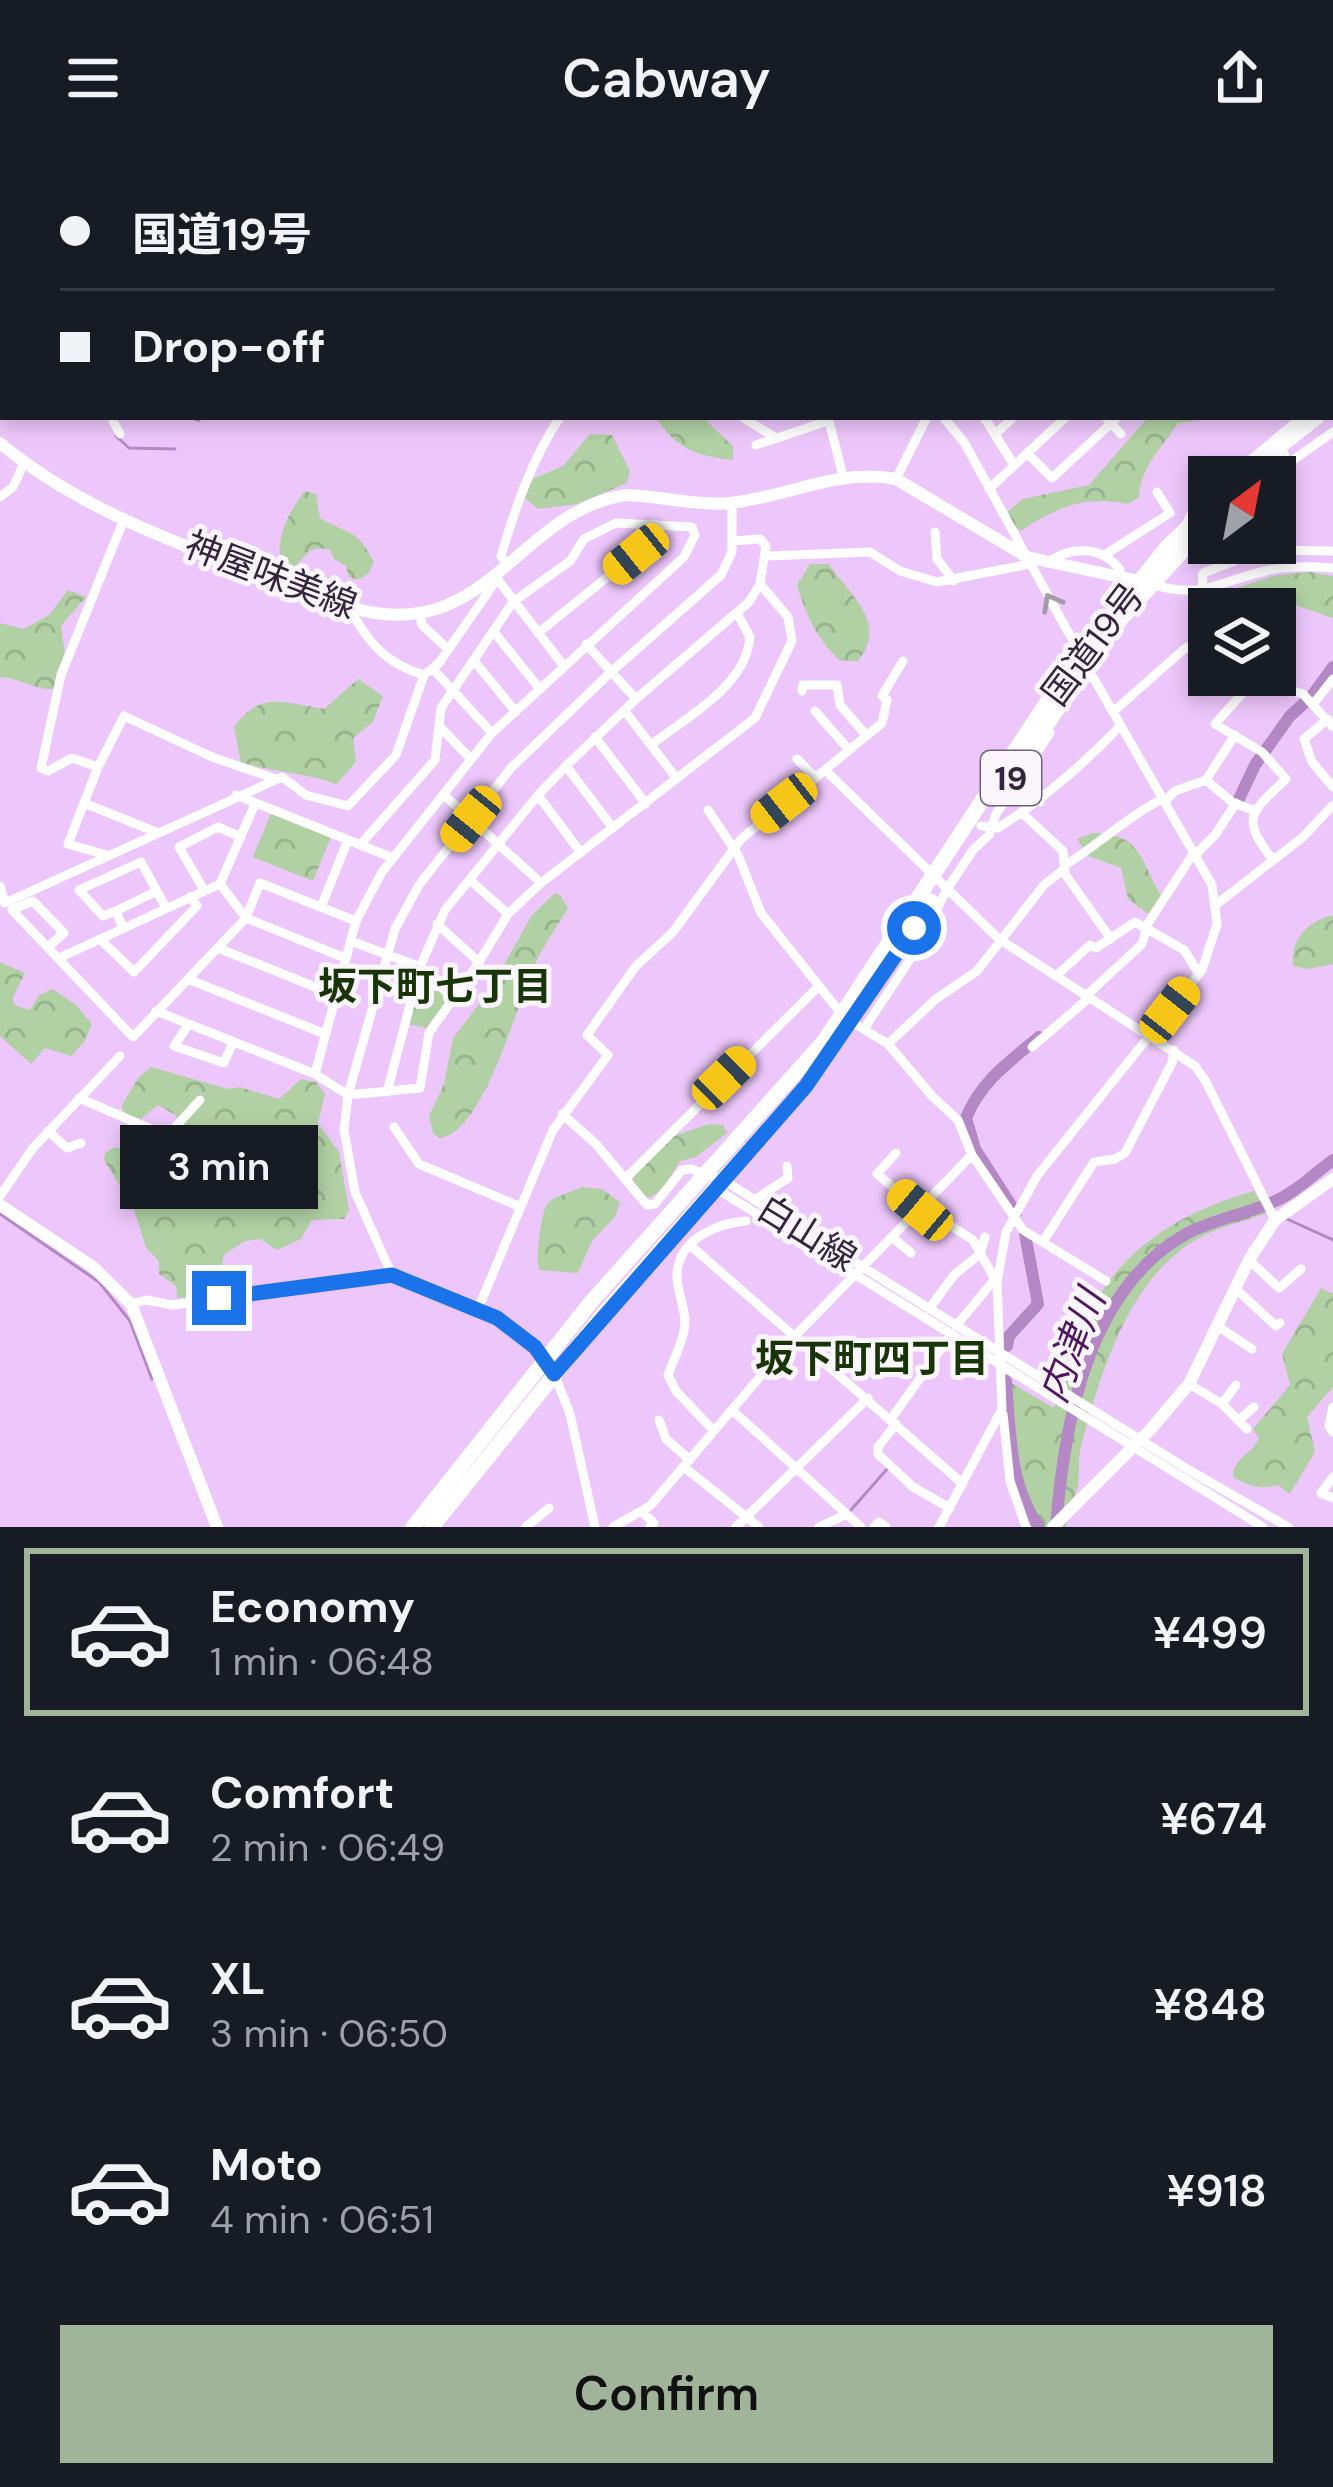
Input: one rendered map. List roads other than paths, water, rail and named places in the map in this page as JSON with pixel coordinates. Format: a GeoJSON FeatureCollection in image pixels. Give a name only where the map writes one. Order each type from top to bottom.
{"type":"FeatureCollection","features":[{"type":"Feature","properties":{"kind":"highway"},"geometry":{"type":"LineString","coordinates":[[1268,456],[1313,420]]}},
{"type":"Feature","properties":{"kind":"highway"},"geometry":{"type":"LineString","coordinates":[[1289,456],[1332,420]]}},
{"type":"Feature","properties":{"kind":"highway","name":"国道19号"},"geometry":{"type":"LineString","coordinates":[[941,883],[1081,647],[1188,533]]}},
{"type":"Feature","properties":{"kind":"highway","name":"国道19号"},"geometry":{"type":"LineString","coordinates":[[1183,540],[1188,538]]}},
{"type":"Feature","properties":{"kind":"highway","name":"国道19号"},"geometry":{"type":"LineString","coordinates":[[413,1527],[714,1182],[806,1086],[853,1022],[908,919],[986,828],[1145,582]]}},
{"type":"Feature","properties":{"kind":"highway","name":"国道19号"},"geometry":{"type":"LineString","coordinates":[[432,1527],[550,1367],[668,1245],[714,1182]]}},
{"type":"Feature","properties":{"kind":"main road","name":"神屋味美線"},"geometry":{"type":"LineString","coordinates":[[0,443],[72,495],[124,519],[350,607],[385,616],[420,616]]}},
{"type":"Feature","properties":{"kind":"main road"},"geometry":{"type":"LineString","coordinates":[[420,616],[495,576],[579,512],[610,497],[732,503],[843,476],[896,479],[1029,561],[1145,582]]}},
{"type":"Feature","properties":{"kind":"main road"},"geometry":{"type":"LineString","coordinates":[[1053,1527],[1189,1384],[1273,1216],[1333,1178]]}},
{"type":"Feature","properties":{"kind":"main road"},"geometry":{"type":"LineString","coordinates":[[0,1205],[93,1268],[130,1304],[217,1527]]}},
{"type":"Feature","properties":{"kind":"street"},"geometry":{"type":"LineString","coordinates":[[113,420],[120,434]]}},
{"type":"Feature","properties":{"kind":"street"},"geometry":{"type":"LineString","coordinates":[[506,566],[501,556],[519,494],[558,420]]}},
{"type":"Feature","properties":{"kind":"street"},"geometry":{"type":"LineString","coordinates":[[747,420],[776,438]]}},
{"type":"Feature","properties":{"kind":"street"},"geometry":{"type":"LineString","coordinates":[[756,445],[825,420]]}},
{"type":"Feature","properties":{"kind":"street"},"geometry":{"type":"LineString","coordinates":[[828,420],[843,476]]}},
{"type":"Feature","properties":{"kind":"street"},"geometry":{"type":"LineString","coordinates":[[896,479],[926,420]]}},
{"type":"Feature","properties":{"kind":"street"},"geometry":{"type":"LineString","coordinates":[[986,420],[1014,465]]}},
{"type":"Feature","properties":{"kind":"street"},"geometry":{"type":"LineString","coordinates":[[995,434],[1011,420]]}},
{"type":"Feature","properties":{"kind":"street"},"geometry":{"type":"LineString","coordinates":[[989,489],[1063,420]]}},
{"type":"Feature","properties":{"kind":"street"},"geometry":{"type":"LineString","coordinates":[[1027,453],[1052,478],[1111,420]]}},
{"type":"Feature","properties":{"kind":"street"},"geometry":{"type":"LineString","coordinates":[[1113,420],[1121,434]]}},
{"type":"Feature","properties":{"kind":"street"},"geometry":{"type":"LineString","coordinates":[[1256,456],[1298,420]]}},
{"type":"Feature","properties":{"kind":"street"},"geometry":{"type":"LineString","coordinates":[[947,421],[1081,647]]}},
{"type":"Feature","properties":{"kind":"street"},"geometry":{"type":"LineString","coordinates":[[1295,456],[1333,432]]}},
{"type":"Feature","properties":{"kind":"street"},"geometry":{"type":"LineString","coordinates":[[0,497],[13,487],[24,463]]}},
{"type":"Feature","properties":{"kind":"street"},"geometry":{"type":"LineString","coordinates":[[1106,554],[1170,512],[1157,492]]}},
{"type":"Feature","properties":{"kind":"street"},"geometry":{"type":"LineString","coordinates":[[392,1275],[351,1178],[344,1130],[348,1095],[386,955],[406,906],[530,749],[725,569],[734,542],[732,503]]}},
{"type":"Feature","properties":{"kind":"street"},"geometry":{"type":"LineString","coordinates":[[98,767],[72,758],[48,770],[41,768],[61,674],[124,519]]}},
{"type":"Feature","properties":{"kind":"street"},"geometry":{"type":"LineString","coordinates":[[315,1074],[350,941],[370,889],[492,734],[684,557],[695,536],[692,527],[627,521],[602,529],[584,539],[570,561],[513,602],[441,709],[435,760],[354,842],[321,907]]}},
{"type":"Feature","properties":{"kind":"street"},"geometry":{"type":"LineString","coordinates":[[538,632],[636,554],[655,524]]}},
{"type":"Feature","properties":{"kind":"street"},"geometry":{"type":"LineString","coordinates":[[1183,540],[1188,526]]}},
{"type":"Feature","properties":{"kind":"street"},"geometry":{"type":"LineString","coordinates":[[935,532],[937,559],[954,581]]}},
{"type":"Feature","properties":{"kind":"street"},"geometry":{"type":"LineString","coordinates":[[387,1092],[402,1024],[437,924],[538,795],[636,699],[737,613],[760,584],[766,546],[760,539],[734,542]]}},
{"type":"Feature","properties":{"kind":"street"},"geometry":{"type":"LineString","coordinates":[[1047,564],[1053,558],[1090,549],[1106,554],[1120,570],[1119,577]]}},
{"type":"Feature","properties":{"kind":"street"},"geometry":{"type":"LineString","coordinates":[[767,556],[839,555],[859,550],[900,572],[937,582],[1029,561]]}},
{"type":"Feature","properties":{"kind":"street"},"geometry":{"type":"LineString","coordinates":[[1203,588],[1203,573],[1263,550],[1333,551]]}},
{"type":"Feature","properties":{"kind":"street"},"geometry":{"type":"LineString","coordinates":[[1215,588],[1266,571],[1333,568]]}},
{"type":"Feature","properties":{"kind":"street"},"geometry":{"type":"LineString","coordinates":[[0,886],[5,902],[283,777],[306,795],[348,806],[396,755],[429,672],[495,576],[563,665]]}},
{"type":"Feature","properties":{"kind":"street"},"geometry":{"type":"LineString","coordinates":[[1145,582],[1188,592]]}},
{"type":"Feature","properties":{"kind":"street"},"geometry":{"type":"LineString","coordinates":[[156,1012],[315,1074],[348,1095],[420,1088],[429,1033],[508,914],[541,883],[755,718],[790,652],[791,630],[788,617],[760,584]]}},
{"type":"Feature","properties":{"kind":"street"},"geometry":{"type":"LineString","coordinates":[[350,607],[380,654],[396,665],[429,672],[492,734]]}},
{"type":"Feature","properties":{"kind":"street"},"geometry":{"type":"LineString","coordinates":[[651,745],[724,688],[737,672],[751,637],[737,613]]}},
{"type":"Feature","properties":{"kind":"street"},"geometry":{"type":"LineString","coordinates":[[420,616],[422,625],[448,649]]}},
{"type":"Feature","properties":{"kind":"street"},"geometry":{"type":"LineString","coordinates":[[494,632],[539,688]]}},
{"type":"Feature","properties":{"kind":"street"},"geometry":{"type":"LineString","coordinates":[[586,644],[636,699]]}},
{"type":"Feature","properties":{"kind":"street"},"geometry":{"type":"LineString","coordinates":[[1113,712],[1188,647]]}},
{"type":"Feature","properties":{"kind":"street"},"geometry":{"type":"LineString","coordinates":[[478,1309],[562,1114],[608,1055],[587,1035],[636,966],[674,932],[752,828],[882,723],[887,700],[882,696],[903,661]]}},
{"type":"Feature","properties":{"kind":"street"},"geometry":{"type":"LineString","coordinates":[[475,662],[516,712]]}},
{"type":"Feature","properties":{"kind":"street"},"geometry":{"type":"LineString","coordinates":[[986,828],[1086,671],[1211,885],[1217,904],[1214,943],[1199,974],[1037,1176],[1014,1212],[996,1281],[1010,1481],[1026,1527]]}},
{"type":"Feature","properties":{"kind":"street"},"geometry":{"type":"LineString","coordinates":[[1314,704],[1333,679]]}},
{"type":"Feature","properties":{"kind":"street"},"geometry":{"type":"LineString","coordinates":[[802,691],[803,685],[837,685],[840,705],[866,736]]}},
{"type":"Feature","properties":{"kind":"street"},"geometry":{"type":"LineString","coordinates":[[1296,691],[1330,723],[1304,739],[1312,762],[1333,787]]}},
{"type":"Feature","properties":{"kind":"street"},"geometry":{"type":"LineString","coordinates":[[1239,696],[1215,724],[1262,752],[1286,779],[1255,812],[1252,831],[1274,860]]}},
{"type":"Feature","properties":{"kind":"street"},"geometry":{"type":"LineString","coordinates":[[624,710],[677,779]]}},
{"type":"Feature","properties":{"kind":"street"},"geometry":{"type":"LineString","coordinates":[[815,711],[849,750]]}},
{"type":"Feature","properties":{"kind":"street"},"geometry":{"type":"LineString","coordinates":[[106,855],[68,844],[120,720],[129,716],[212,757],[276,779]]}},
{"type":"Feature","properties":{"kind":"street"},"geometry":{"type":"LineString","coordinates":[[439,726],[470,758]]}},
{"type":"Feature","properties":{"kind":"street"},"geometry":{"type":"LineString","coordinates":[[986,828],[1040,802],[1120,726]]}},
{"type":"Feature","properties":{"kind":"street"},"geometry":{"type":"LineString","coordinates":[[888,1044],[936,999],[976,971],[1043,885],[1104,842],[1128,816],[1206,780],[1235,735]]}},
{"type":"Feature","properties":{"kind":"street"},"geometry":{"type":"LineString","coordinates":[[596,737],[646,804]]}},
{"type":"Feature","properties":{"kind":"street"},"geometry":{"type":"LineString","coordinates":[[797,759],[820,774],[999,939],[1174,1050],[1205,1080],[1273,1216]]}},
{"type":"Feature","properties":{"kind":"street"},"geometry":{"type":"LineString","coordinates":[[566,766],[613,828]]}},
{"type":"Feature","properties":{"kind":"street"},"geometry":{"type":"LineString","coordinates":[[1019,779],[1040,802]]}},
{"type":"Feature","properties":{"kind":"street"},"geometry":{"type":"LineString","coordinates":[[1206,780],[1255,812]]}},
{"type":"Feature","properties":{"kind":"street"},"geometry":{"type":"LineString","coordinates":[[443,794],[541,883]]}},
{"type":"Feature","properties":{"kind":"street"},"geometry":{"type":"LineString","coordinates":[[236,795],[393,858]]}},
{"type":"Feature","properties":{"kind":"street"},"geometry":{"type":"LineString","coordinates":[[296,819],[306,795]]}},
{"type":"Feature","properties":{"kind":"street"},"geometry":{"type":"LineString","coordinates":[[538,795],[581,853]]}},
{"type":"Feature","properties":{"kind":"street"},"geometry":{"type":"LineString","coordinates":[[84,803],[156,832]]}},
{"type":"Feature","properties":{"kind":"street"},"geometry":{"type":"LineString","coordinates":[[1032,1047],[1142,944],[1145,929],[1194,855],[1215,835],[1236,803]]}},
{"type":"Feature","properties":{"kind":"street"},"geometry":{"type":"LineString","coordinates":[[59,958],[220,884],[255,804]]}},
{"type":"Feature","properties":{"kind":"street"},"geometry":{"type":"LineString","coordinates":[[1217,904],[1333,806]]}},
{"type":"Feature","properties":{"kind":"street"},"geometry":{"type":"LineString","coordinates":[[708,810],[734,848],[761,913],[817,988],[853,1022],[888,1044],[958,1120],[972,1155],[1023,1230],[1106,1281]]}},
{"type":"Feature","properties":{"kind":"street"},"geometry":{"type":"LineString","coordinates":[[1022,813],[1063,851],[1064,867],[1111,939]]}},
{"type":"Feature","properties":{"kind":"street"},"geometry":{"type":"LineString","coordinates":[[204,890],[179,847],[218,827],[241,837]]}},
{"type":"Feature","properties":{"kind":"street"},"geometry":{"type":"LineString","coordinates":[[157,891],[103,916],[79,890],[141,862],[157,891],[166,908]]}},
{"type":"Feature","properties":{"kind":"street"},"geometry":{"type":"LineString","coordinates":[[470,880],[508,914]]}},
{"type":"Feature","properties":{"kind":"street"},"geometry":{"type":"LineString","coordinates":[[853,1022],[917,949],[941,883]]}},
{"type":"Feature","properties":{"kind":"street"},"geometry":{"type":"LineString","coordinates":[[220,884],[246,918],[345,958]]}},
{"type":"Feature","properties":{"kind":"street"},"geometry":{"type":"LineString","coordinates":[[48,947],[64,933],[33,901],[12,910],[134,1036],[246,918],[260,884],[356,921]]}},
{"type":"Feature","properties":{"kind":"street"},"geometry":{"type":"LineString","coordinates":[[100,939],[134,972],[197,906],[190,896]]}},
{"type":"Feature","properties":{"kind":"street"},"geometry":{"type":"LineString","coordinates":[[116,911],[123,928]]}},
{"type":"Feature","properties":{"kind":"street"},"geometry":{"type":"LineString","coordinates":[[908,919],[917,949]]}},
{"type":"Feature","properties":{"kind":"street"},"geometry":{"type":"LineString","coordinates":[[1056,976],[1090,945],[1096,948],[1132,922],[1184,950],[1199,974]]}},
{"type":"Feature","properties":{"kind":"street"},"geometry":{"type":"LineString","coordinates":[[437,924],[479,962]]}},
{"type":"Feature","properties":{"kind":"street"},"geometry":{"type":"LineString","coordinates":[[350,941],[420,967],[454,999]]}},
{"type":"Feature","properties":{"kind":"street"},"geometry":{"type":"LineString","coordinates":[[218,947],[335,995]]}},
{"type":"Feature","properties":{"kind":"street"},"geometry":{"type":"LineString","coordinates":[[188,979],[325,1034]]}},
{"type":"Feature","properties":{"kind":"street"},"geometry":{"type":"LineString","coordinates":[[626,1178],[817,988]]}},
{"type":"Feature","properties":{"kind":"street"},"geometry":{"type":"LineString","coordinates":[[189,1024],[175,1046],[224,1063],[233,1042]]}},
{"type":"Feature","properties":{"kind":"street"},"geometry":{"type":"LineString","coordinates":[[402,1024],[429,1033]]}},
{"type":"Feature","properties":{"kind":"street"},"geometry":{"type":"LineString","coordinates":[[1044,1240],[1094,1162],[1125,1154],[1172,1063],[1174,1050]]}},
{"type":"Feature","properties":{"kind":"street"},"geometry":{"type":"LineString","coordinates":[[0,1196],[48,1131],[120,1056]]}},
{"type":"Feature","properties":{"kind":"street"},"geometry":{"type":"LineString","coordinates":[[80,1098],[167,1136],[200,1100]]}},
{"type":"Feature","properties":{"kind":"street"},"geometry":{"type":"LineString","coordinates":[[562,1114],[647,1204],[655,1204],[682,1170],[691,1169],[714,1182]]}},
{"type":"Feature","properties":{"kind":"street"},"geometry":{"type":"LineString","coordinates":[[394,1127],[419,1164],[521,1207]]}},
{"type":"Feature","properties":{"kind":"street"},"geometry":{"type":"LineString","coordinates":[[48,1131],[67,1148],[81,1143]]}},
{"type":"Feature","properties":{"kind":"street"},"geometry":{"type":"LineString","coordinates":[[896,1153],[878,1174],[973,1240],[996,1281]]}},
{"type":"Feature","properties":{"kind":"street"},"geometry":{"type":"LineString","coordinates":[[613,1527],[650,1506],[793,1338],[972,1155]]}},
{"type":"Feature","properties":{"kind":"street"},"geometry":{"type":"LineString","coordinates":[[754,1200],[788,1178],[788,1166]]}},
{"type":"Feature","properties":{"kind":"street"},"geometry":{"type":"LineString","coordinates":[[626,1178],[638,1201],[657,1219]]}},
{"type":"Feature","properties":{"kind":"street","name":"白山線"},"geometry":{"type":"LineString","coordinates":[[714,1182],[754,1200],[860,1273],[929,1310],[1002,1368],[1090,1423],[1288,1527]]}},
{"type":"Feature","properties":{"kind":"street","name":"白山線"},"geometry":{"type":"LineString","coordinates":[[714,1182],[953,1331],[1094,1410],[1136,1444],[1263,1527]]}},
{"type":"Feature","properties":{"kind":"street"},"geometry":{"type":"LineString","coordinates":[[714,1431],[676,1391],[668,1375],[685,1326],[677,1272],[702,1233],[722,1222],[746,1221]]}},
{"type":"Feature","properties":{"kind":"street"},"geometry":{"type":"LineString","coordinates":[[893,1238],[911,1253]]}},
{"type":"Feature","properties":{"kind":"street"},"geometry":{"type":"LineString","coordinates":[[929,1310],[954,1275],[980,1254],[985,1238]]}},
{"type":"Feature","properties":{"kind":"street"},"geometry":{"type":"LineString","coordinates":[[668,1245],[683,1257]]}},
{"type":"Feature","properties":{"kind":"street"},"geometry":{"type":"LineString","coordinates":[[691,1246],[963,1484]]}},
{"type":"Feature","properties":{"kind":"street"},"geometry":{"type":"LineString","coordinates":[[1249,1260],[1279,1288],[1300,1269]]}},
{"type":"Feature","properties":{"kind":"street"},"geometry":{"type":"LineString","coordinates":[[130,1304],[146,1300],[173,1304],[392,1275],[478,1309],[516,1330],[550,1367],[570,1414],[595,1527]]}},
{"type":"Feature","properties":{"kind":"street"},"geometry":{"type":"LineString","coordinates":[[950,1508],[913,1486],[878,1454],[878,1447],[953,1331],[996,1281]]}},
{"type":"Feature","properties":{"kind":"street"},"geometry":{"type":"LineString","coordinates":[[1236,1289],[1276,1326],[1280,1323]]}},
{"type":"Feature","properties":{"kind":"street"},"geometry":{"type":"LineString","coordinates":[[1220,1327],[1252,1349]]}},
{"type":"Feature","properties":{"kind":"street"},"geometry":{"type":"LineString","coordinates":[[1189,1384],[1222,1403],[1243,1424],[1254,1407]]}},
{"type":"Feature","properties":{"kind":"street"},"geometry":{"type":"LineString","coordinates":[[1222,1403],[1236,1385]]}},
{"type":"Feature","properties":{"kind":"street"},"geometry":{"type":"LineString","coordinates":[[736,1527],[868,1398]]}},
{"type":"Feature","properties":{"kind":"street"},"geometry":{"type":"LineString","coordinates":[[1332,1427],[1333,1407]]}},
{"type":"Feature","properties":{"kind":"street"},"geometry":{"type":"LineString","coordinates":[[939,1527],[1002,1409]]}},
{"type":"Feature","properties":{"kind":"street"},"geometry":{"type":"LineString","coordinates":[[732,1410],[861,1527]]}},
{"type":"Feature","properties":{"kind":"street"},"geometry":{"type":"LineString","coordinates":[[659,1420],[666,1439],[687,1463],[759,1527]]}},
{"type":"Feature","properties":{"kind":"street"},"geometry":{"type":"LineString","coordinates":[[1333,1477],[1321,1493],[1333,1498]]}},
{"type":"Feature","properties":{"kind":"street"},"geometry":{"type":"LineString","coordinates":[[526,1527],[549,1508]]}},
{"type":"Feature","properties":{"kind":"street"},"geometry":{"type":"LineString","coordinates":[[641,1511],[654,1523],[650,1527]]}},
{"type":"Feature","properties":{"kind":"street"},"geometry":{"type":"LineString","coordinates":[[819,1527],[847,1514]]}},
{"type":"Feature","properties":{"kind":"street"},"geometry":{"type":"LineString","coordinates":[[874,1527],[879,1522],[886,1527]]}},
{"type":"Feature","properties":{"kind":"waterway"},"geometry":{"type":"LineString","coordinates":[[116,436],[129,448],[175,449]]}},
{"type":"Feature","properties":{"kind":"waterway"},"geometry":{"type":"LineString","coordinates":[[1239,799],[1255,765],[1333,667]]}},
{"type":"Feature","properties":{"kind":"waterway"},"geometry":{"type":"LineString","coordinates":[[1016,1213],[975,1149],[966,1118],[988,1083],[1039,1037]]}},
{"type":"Feature","properties":{"kind":"waterway","name":"内津川"},"geometry":{"type":"LineString","coordinates":[[1056,1527],[1075,1404],[1103,1324],[1125,1289],[1152,1258],[1186,1234],[1281,1198],[1333,1160]]}},
{"type":"Feature","properties":{"kind":"waterway"},"geometry":{"type":"LineString","coordinates":[[0,1214],[99,1282],[130,1321],[152,1379]]}},
{"type":"Feature","properties":{"kind":"waterway"},"geometry":{"type":"LineString","coordinates":[[1287,1219],[1333,1240]]}},
{"type":"Feature","properties":{"kind":"waterway"},"geometry":{"type":"LineString","coordinates":[[1007,1346],[1009,1336],[1038,1304],[1025,1234]]}},
{"type":"Feature","properties":{"kind":"waterway"},"geometry":{"type":"LineString","coordinates":[[1006,1381],[1016,1476],[1039,1527]]}},
{"type":"Feature","properties":{"kind":"waterway"},"geometry":{"type":"LineString","coordinates":[[851,1510],[888,1468]]}},
{"type":"Feature","properties":{"kind":"district","name":"坂下町七丁目"},"geometry":{"type":"Point","coordinates":[435,986]}},
{"type":"Feature","properties":{"kind":"district","name":"坂下町四丁目"},"geometry":{"type":"Point","coordinates":[872,1358]}}]}
